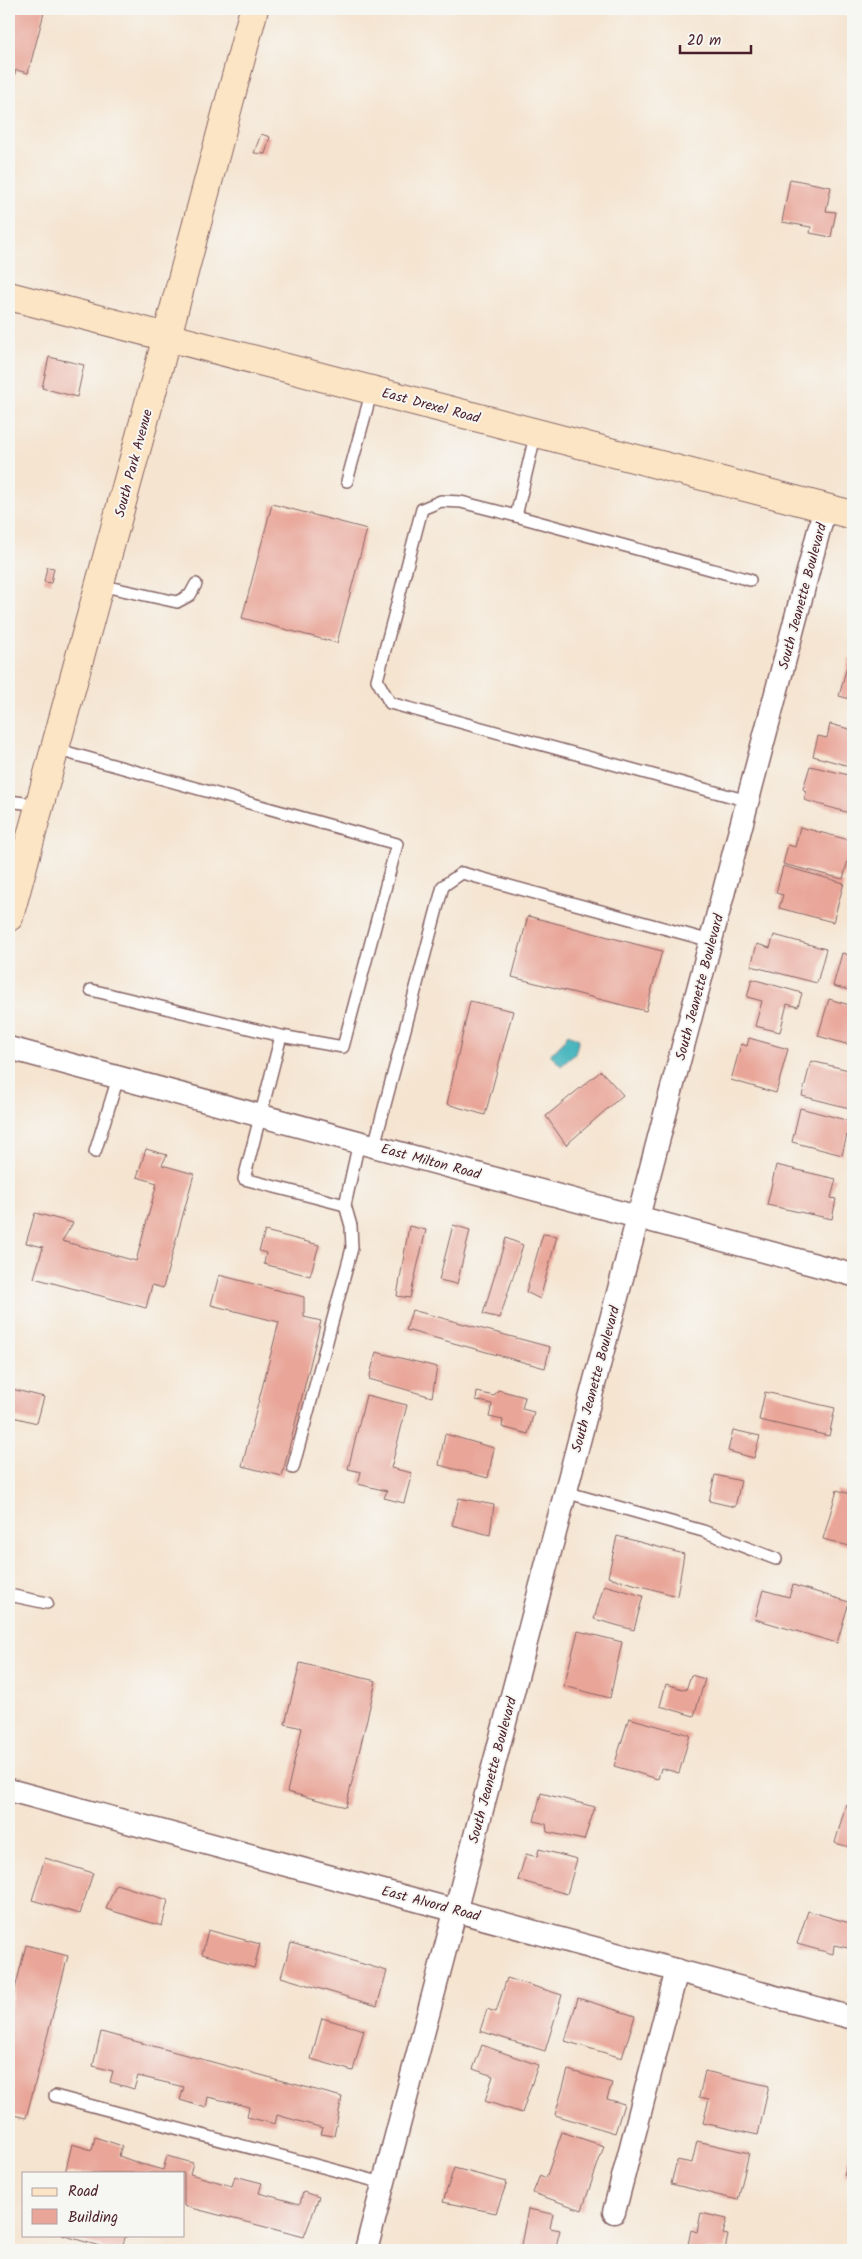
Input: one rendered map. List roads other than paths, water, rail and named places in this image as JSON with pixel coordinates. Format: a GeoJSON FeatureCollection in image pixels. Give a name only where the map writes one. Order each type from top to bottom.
{"type":"FeatureCollection","features":[{"type":"Feature","properties":{"kind":"main road","name":"South Park Avenue"},"geometry":{"type":"LineString","coordinates":[[9,917],[254,9]]}},
{"type":"Feature","properties":{"kind":"main road","name":"East Drexel Road"},"geometry":{"type":"LineString","coordinates":[[9,296],[853,515]]}},
{"type":"Feature","properties":{"kind":"street","name":"South Jeanette Boulevard"},"geometry":{"type":"LineString","coordinates":[[366,2250],[825,507]]}},
{"type":"Feature","properties":{"kind":"street","name":"East Milton Road"},"geometry":{"type":"LineString","coordinates":[[9,1048],[853,1275]]}},
{"type":"Feature","properties":{"kind":"street","name":"East Alvord Road"},"geometry":{"type":"LineString","coordinates":[[9,1790],[853,2018]]}},
{"type":"Feature","properties":{"kind":"street"},"geometry":{"type":"LineString","coordinates":[[614,2212],[677,1970]]}},
{"type":"Feature","properties":{"kind":"lane"},"geometry":{"type":"LineString","coordinates":[[347,481],[372,390]]}},
{"type":"Feature","properties":{"kind":"lane"},"geometry":{"type":"LineString","coordinates":[[516,516],[536,432]]}},
{"type":"Feature","properties":{"kind":"lane"},"geometry":{"type":"LineString","coordinates":[[748,801],[390,703],[377,680],[422,508],[441,501],[461,502],[516,516],[750,580]]}},
{"type":"Feature","properties":{"kind":"lane"},"geometry":{"type":"LineString","coordinates":[[99,585],[177,602],[190,595],[196,584]]}},
{"type":"Feature","properties":{"kind":"lane"},"geometry":{"type":"LineString","coordinates":[[55,749],[397,844],[343,1047],[281,1036],[91,990]]}},
{"type":"Feature","properties":{"kind":"lane"},"geometry":{"type":"LineString","coordinates":[[9,801],[39,805]]}},
{"type":"Feature","properties":{"kind":"lane"},"geometry":{"type":"LineString","coordinates":[[293,1468],[352,1248],[350,1226],[345,1205],[367,1144],[443,886],[462,873],[711,940]]}},
{"type":"Feature","properties":{"kind":"lane"},"geometry":{"type":"LineString","coordinates":[[281,1036],[244,1179],[345,1205]]}},
{"type":"Feature","properties":{"kind":"lane"},"geometry":{"type":"LineString","coordinates":[[95,1152],[118,1078]]}},
{"type":"Feature","properties":{"kind":"lane"},"geometry":{"type":"LineString","coordinates":[[565,1492],[703,1531],[776,1559]]}},
{"type":"Feature","properties":{"kind":"lane"},"geometry":{"type":"LineString","coordinates":[[9,1595],[47,1603]]}},
{"type":"Feature","properties":{"kind":"lane"},"geometry":{"type":"LineString","coordinates":[[55,2096],[383,2183]]}},
{"type":"Feature","properties":{"kind":"water"},"geometry":{"type":"Polygon","coordinates":[[[568,1034],[579,1039],[575,1054],[561,1066],[550,1054],[558,1048],[568,1034]]]}}]}
